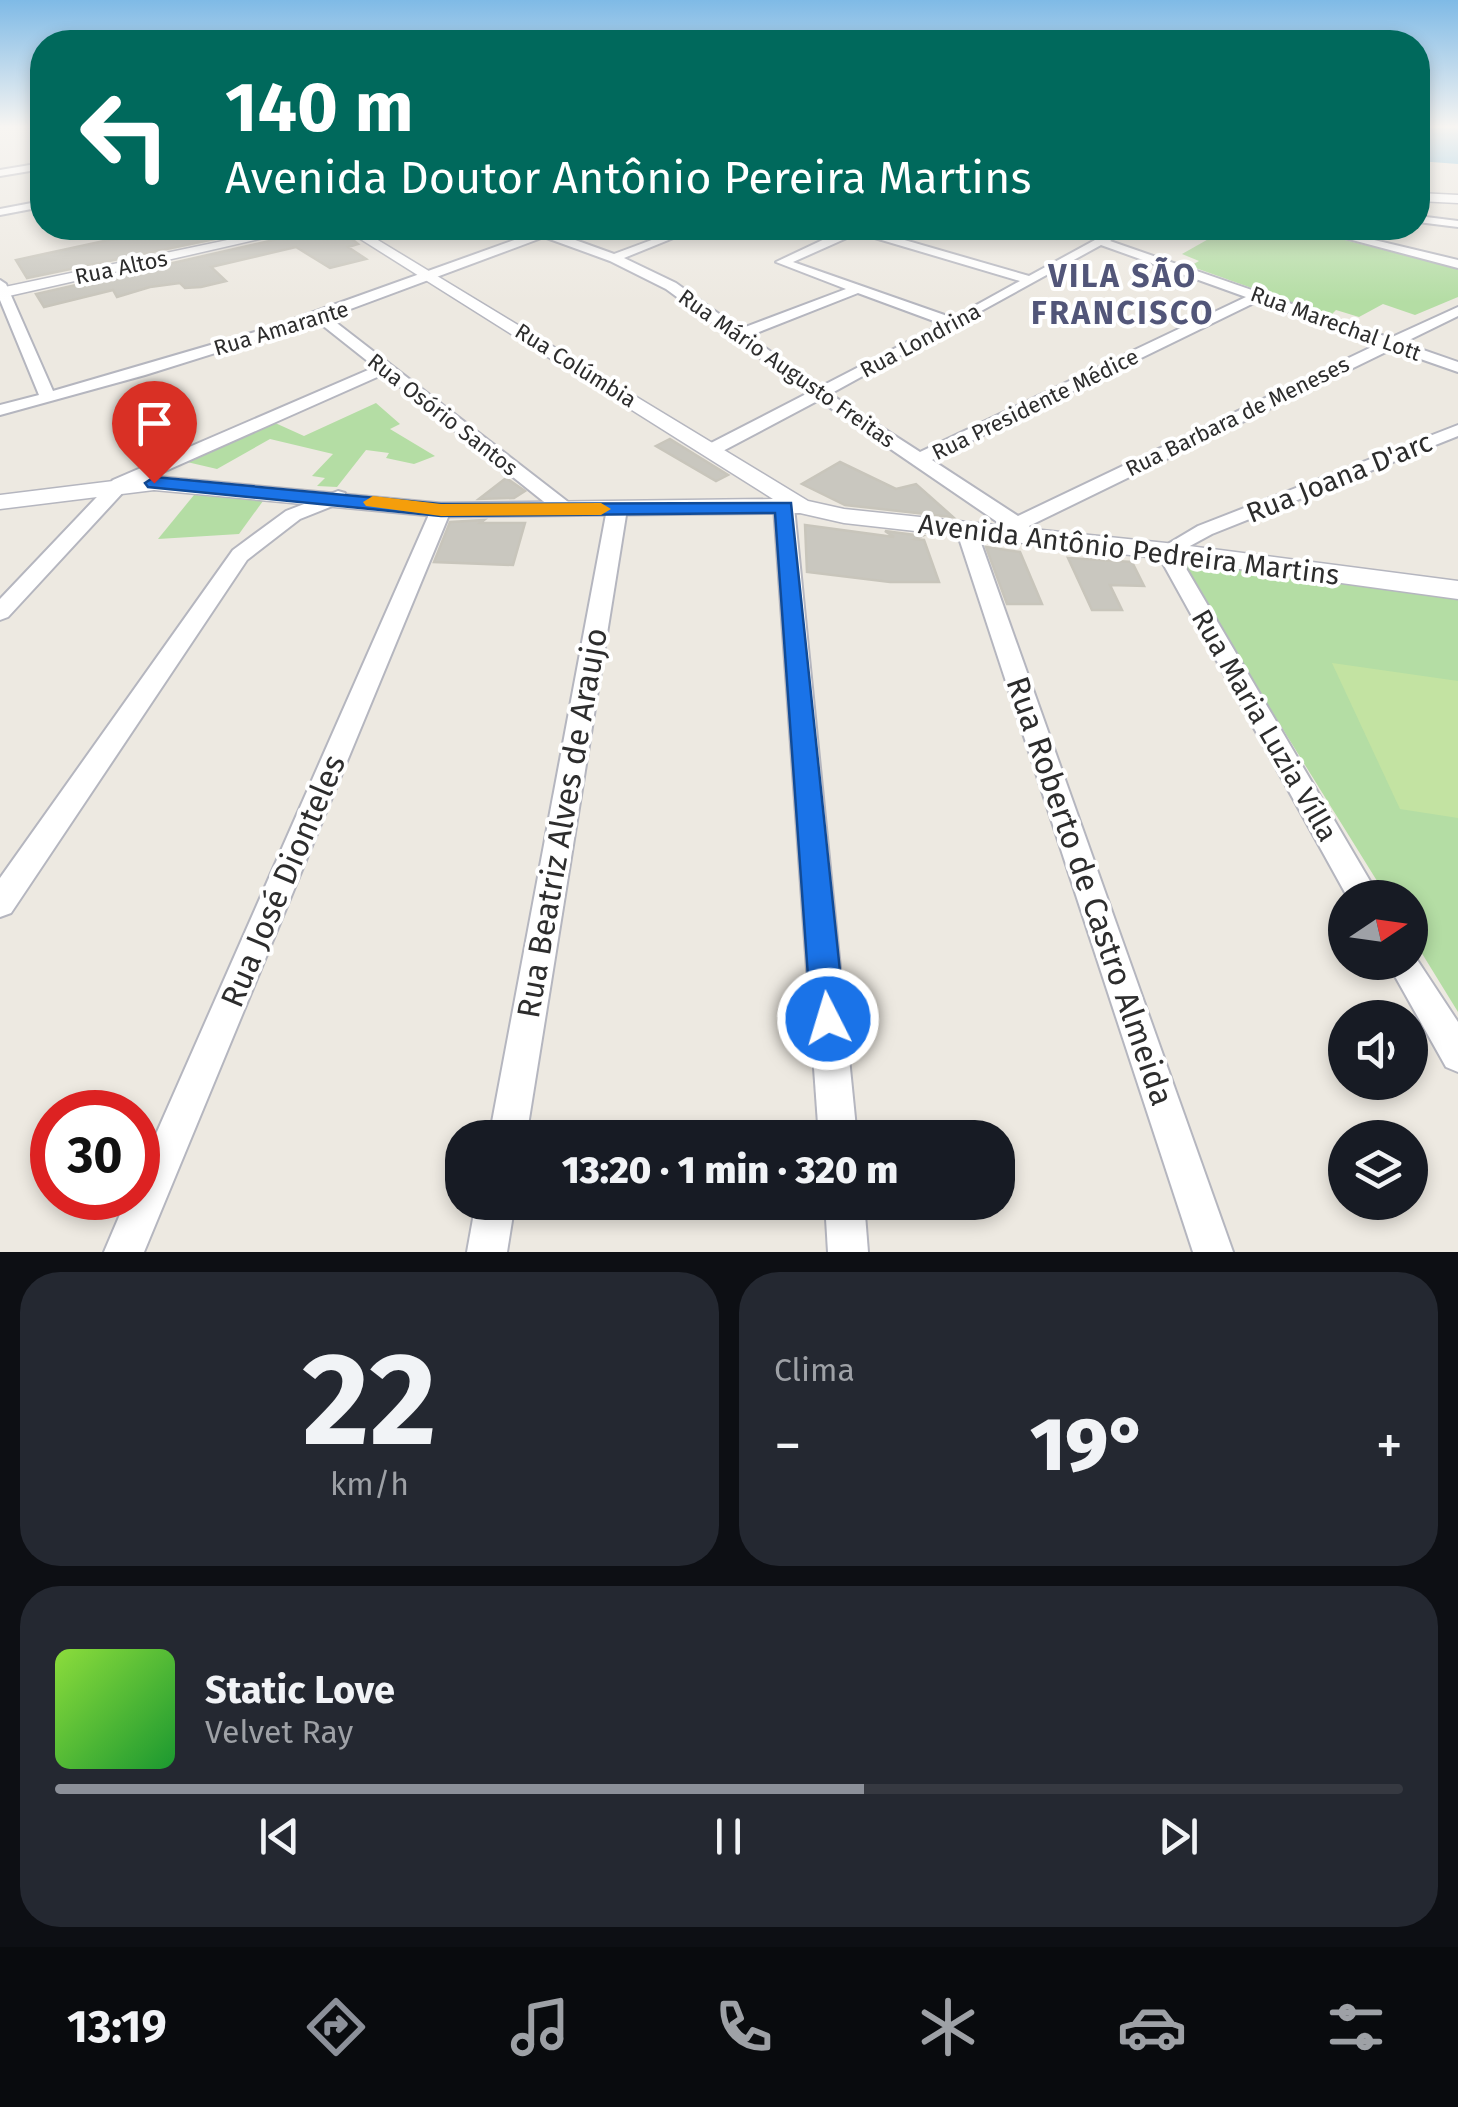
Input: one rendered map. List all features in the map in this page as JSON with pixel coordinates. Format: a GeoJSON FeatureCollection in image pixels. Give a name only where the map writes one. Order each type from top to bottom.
{"type":"FeatureCollection","features":[{"type":"Feature","properties":{"kind":"street"},"geometry":{"type":"LineString","coordinates":[[1430,197],[1458,198]]}},
{"type":"Feature","properties":{"kind":"street"},"geometry":{"type":"LineString","coordinates":[[0,212],[30,206]]}},
{"type":"Feature","properties":{"kind":"street"},"geometry":{"type":"LineString","coordinates":[[1430,221],[1458,224]]}},
{"type":"Feature","properties":{"kind":"street","name":"Rua Altos"},"geometry":{"type":"LineString","coordinates":[[1,290],[243,240]]}},
{"type":"Feature","properties":{"kind":"street","name":"Rua Colúmbia"},"geometry":{"type":"LineString","coordinates":[[370,240],[713,449],[792,507]]}},
{"type":"Feature","properties":{"kind":"street","name":"Rua Amarante"},"geometry":{"type":"LineString","coordinates":[[0,410],[322,318],[435,278],[520,240]]}},
{"type":"Feature","properties":{"kind":"street","name":"Rua Mário Augusto Freitas"},"geometry":{"type":"LineString","coordinates":[[571,240],[672,286],[820,394],[1022,531]]}},
{"type":"Feature","properties":{"kind":"street"},"geometry":{"type":"LineString","coordinates":[[614,258],[661,240]]}},
{"type":"Feature","properties":{"kind":"street"},"geometry":{"type":"LineString","coordinates":[[829,240],[782,262],[954,323]]}},
{"type":"Feature","properties":{"kind":"street"},"geometry":{"type":"LineString","coordinates":[[895,240],[1030,280]]}},
{"type":"Feature","properties":{"kind":"street"},"geometry":{"type":"LineString","coordinates":[[1361,240],[1458,264]]}},
{"type":"Feature","properties":{"kind":"street","name":"Rua Londrina"},"geometry":{"type":"LineString","coordinates":[[713,449],[954,323],[1100,241]]}},
{"type":"Feature","properties":{"kind":"street","name":"Rua Marechal Lott"},"geometry":{"type":"LineString","coordinates":[[1100,241],[1458,367]]}},
{"type":"Feature","properties":{"kind":"street"},"geometry":{"type":"LineString","coordinates":[[1,290],[48,398]]}},
{"type":"Feature","properties":{"kind":"street"},"geometry":{"type":"LineString","coordinates":[[741,334],[858,290]]}},
{"type":"Feature","properties":{"kind":"street","name":"Rua Presidente Médice"},"geometry":{"type":"LineString","coordinates":[[918,460],[1260,295]]}},
{"type":"Feature","properties":{"kind":"street","name":"Rua Barbara de Meneses"},"geometry":{"type":"LineString","coordinates":[[1022,531],[1388,342],[1458,311]]}},
{"type":"Feature","properties":{"kind":"street","name":"Rua Osório Santos"},"geometry":{"type":"LineString","coordinates":[[322,318],[565,509]]}},
{"type":"Feature","properties":{"kind":"street"},"geometry":{"type":"LineString","coordinates":[[0,612],[120,484],[384,368]]}},
{"type":"Feature","properties":{"kind":"street","name":"Rua Joana D'arc"},"geometry":{"type":"LineString","coordinates":[[1166,551],[1205,530],[1458,430]]}},
{"type":"Feature","properties":{"kind":"street"},"geometry":{"type":"LineString","coordinates":[[0,502],[120,484],[154,483],[441,510],[792,507],[837,1120]]}},
{"type":"Feature","properties":{"kind":"street"},"geometry":{"type":"LineString","coordinates":[[0,903],[240,555],[293,515],[338,498]]}},
{"type":"Feature","properties":{"kind":"street","name":"Avenida Antônio Pedreira Martins"},"geometry":{"type":"LineString","coordinates":[[792,507],[966,529],[1022,531],[1458,590]]}},
{"type":"Feature","properties":{"kind":"street","name":"Rua Beatriz Alves de Araujo"},"geometry":{"type":"LineString","coordinates":[[510,1120],[617,509]]}},
{"type":"Feature","properties":{"kind":"street","name":"Rua José Dionteles"},"geometry":{"type":"LineString","coordinates":[[124,1252],[441,510]]}},
{"type":"Feature","properties":{"kind":"street","name":"Rua Roberto de Castro Almeida"},"geometry":{"type":"LineString","coordinates":[[966,529],[1213,1252]]}},
{"type":"Feature","properties":{"kind":"street","name":"Rua Maria Luzia Vílla"},"geometry":{"type":"LineString","coordinates":[[1166,551],[1355,880]]}},
{"type":"Feature","properties":{"kind":"street"},"geometry":{"type":"LineString","coordinates":[[1414,980],[1458,1055]]}},
{"type":"Feature","properties":{"kind":"street"},"geometry":{"type":"LineString","coordinates":[[487,1252],[493,1220]]}},
{"type":"Feature","properties":{"kind":"street"},"geometry":{"type":"LineString","coordinates":[[845,1220],[848,1252]]}},
{"type":"Feature","properties":{"kind":"green space"},"geometry":{"type":"Polygon","coordinates":[[[1207,240],[1345,240],[1458,268],[1458,297],[1415,315],[1383,304],[1359,317],[1336,310],[1330,316],[1190,266],[1199,261],[1182,254],[1207,240]]]}},
{"type":"Feature","properties":{"kind":"green space"},"geometry":{"type":"Polygon","coordinates":[[[376,403],[400,424],[390,429],[435,456],[414,464],[386,458],[389,453],[366,450],[337,487],[317,486],[325,478],[312,476],[333,454],[270,439],[217,469],[187,462],[273,422],[304,436],[376,403]]]}},
{"type":"Feature","properties":{"kind":"green space"},"geometry":{"type":"Polygon","coordinates":[[[194,495],[263,501],[239,534],[158,539],[194,495]]]}},
{"type":"Feature","properties":{"kind":"green space"},"geometry":{"type":"Polygon","coordinates":[[[1174,554],[1458,589],[1458,1012],[1428,963],[1428,880],[1376,880],[1174,554]]]}},
{"type":"Feature","properties":{"kind":"green space"},"geometry":{"type":"Polygon","coordinates":[[[1332,663],[1458,681],[1458,818],[1400,809],[1332,663]]]}},
{"type":"Feature","properties":{"kind":"building"},"geometry":{"type":"Polygon","coordinates":[[[109,240],[210,240],[27,278],[16,260],[109,240]]]}},
{"type":"Feature","properties":{"kind":"building"},"geometry":{"type":"Polygon","coordinates":[[[274,240],[353,240],[358,244],[348,247],[366,259],[330,268],[296,247],[211,267],[226,281],[201,287],[185,288],[180,283],[117,297],[113,290],[44,307],[36,294],[274,240]]]}},
{"type":"Feature","properties":{"kind":"building"},"geometry":{"type":"Polygon","coordinates":[[[670,439],[728,475],[716,481],[656,446],[670,439]]]}},
{"type":"Feature","properties":{"kind":"building"},"geometry":{"type":"Polygon","coordinates":[[[840,462],[896,489],[916,484],[953,517],[845,505],[802,484],[840,462]]]}},
{"type":"Feature","properties":{"kind":"building"},"geometry":{"type":"Polygon","coordinates":[[[506,478],[525,491],[514,498],[479,499],[506,478]]]}},
{"type":"Feature","properties":{"kind":"building"},"geometry":{"type":"Polygon","coordinates":[[[484,520],[480,523],[525,523],[513,565],[434,562],[450,522],[484,520]]]}},
{"type":"Feature","properties":{"kind":"building"},"geometry":{"type":"Polygon","coordinates":[[[805,525],[894,537],[885,531],[922,536],[915,539],[924,540],[939,582],[890,582],[807,572],[805,525]]]}},
{"type":"Feature","properties":{"kind":"building"},"geometry":{"type":"Polygon","coordinates":[[[986,547],[1020,552],[1042,604],[1007,604],[986,547]]]}},
{"type":"Feature","properties":{"kind":"building"},"geometry":{"type":"Polygon","coordinates":[[[1068,558],[1132,562],[1144,586],[1110,585],[1122,610],[1092,610],[1068,558]]]}},
{"type":"Feature","properties":{"kind":"slow traffic"},"geometry":{"type":"LineString","coordinates":[[373,502],[441,510],[601,509]]}},
{"type":"Feature","properties":{"kind":"district","name":"VILA SÃO FRANCISCO"},"geometry":{"type":"Point","coordinates":[1123,294]}},
{"type":"Feature","properties":{"kind":"route"},"geometry":{"type":"LineString","coordinates":[[154,483],[441,510],[784,507],[828,1019]]}}]}
